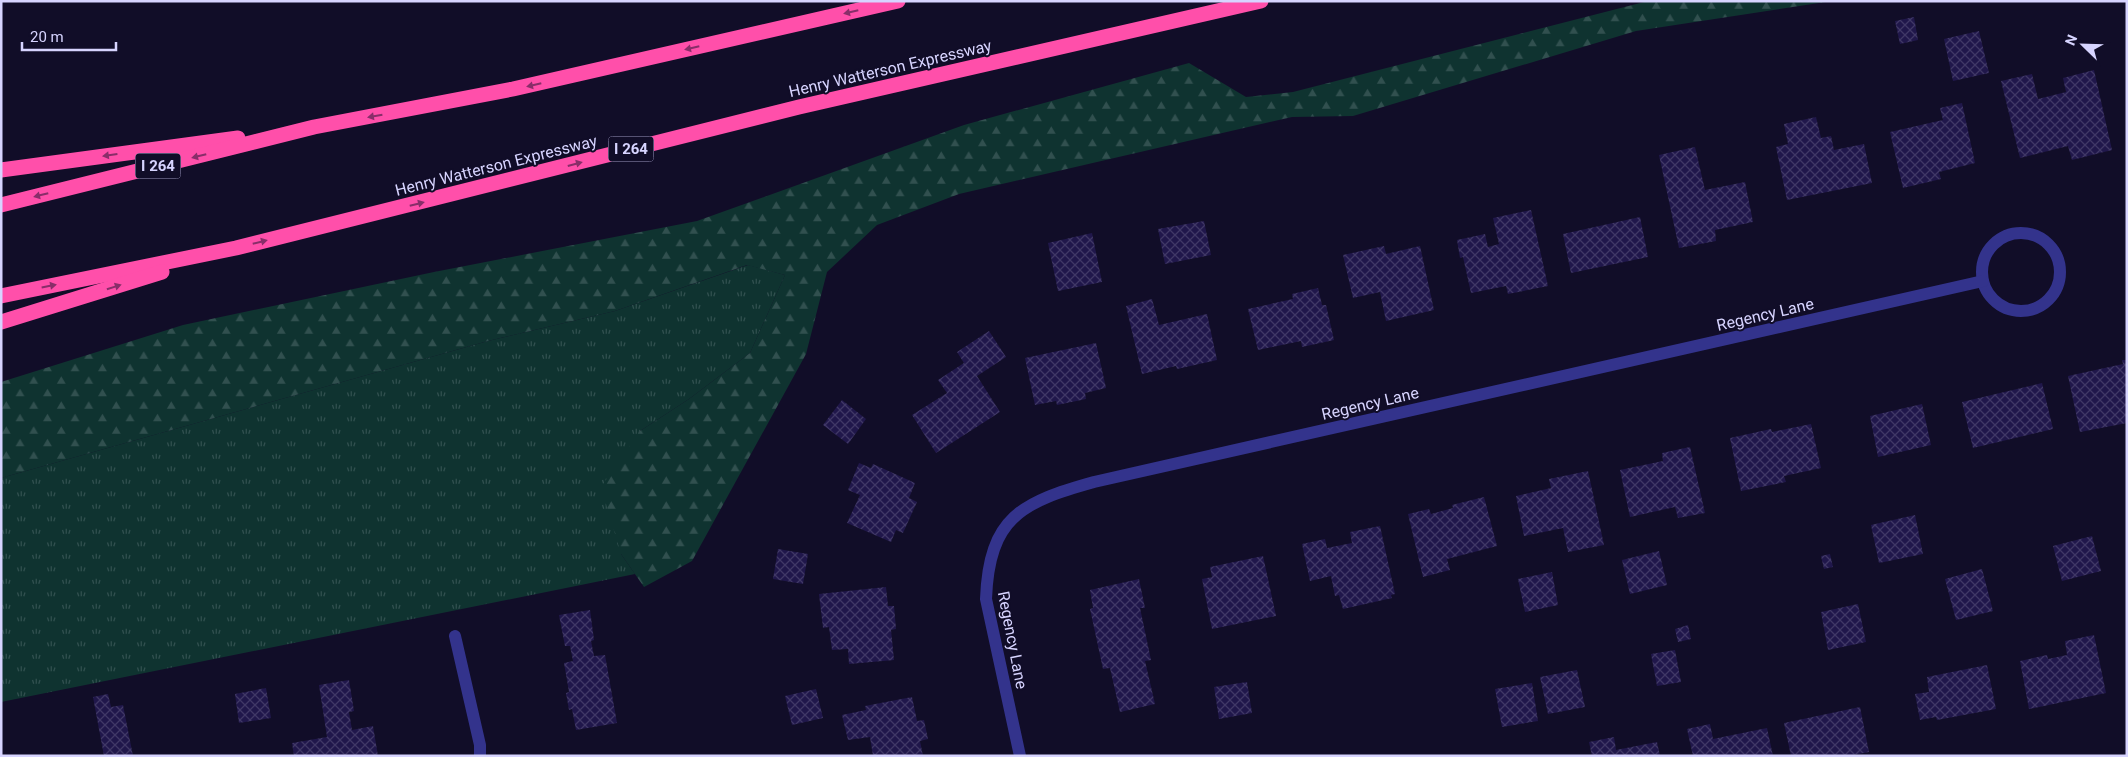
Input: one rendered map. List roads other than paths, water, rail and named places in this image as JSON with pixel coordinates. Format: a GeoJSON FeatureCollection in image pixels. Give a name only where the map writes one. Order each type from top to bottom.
{"type":"FeatureCollection","features":[{"type":"Feature","properties":{"kind":"highway","name":"I 264"},"geometry":{"type":"LineString","coordinates":[[1,205],[314,127],[513,89],[898,1]]}},
{"type":"Feature","properties":{"kind":"highway","name":"Henry Watterson Expressway"},"geometry":{"type":"LineString","coordinates":[[1,296],[236,248],[799,107],[1261,1]]}},
{"type":"Feature","properties":{"kind":"highway"},"geometry":{"type":"LineString","coordinates":[[1,170],[314,127]]}},
{"type":"Feature","properties":{"kind":"highway"},"geometry":{"type":"LineString","coordinates":[[1,322],[236,248]]}},
{"type":"Feature","properties":{"kind":"street"},"geometry":{"type":"LineString","coordinates":[[2014,233],[2027,233],[2040,237],[2050,245],[2057,256],[2060,268],[2059,281],[2054,293],[2034,309],[2014,310],[1997,303],[1988,293],[1983,281],[1982,268],[1985,256],[1993,245],[2003,237],[2014,233]]}},
{"type":"Feature","properties":{"kind":"street","name":"Regency Lane"},"geometry":{"type":"LineString","coordinates":[[1020,756],[986,599],[987,573],[991,553],[1004,530],[1020,512],[1050,494],[1094,482],[1983,281]]}},
{"type":"Feature","properties":{"kind":"street"},"geometry":{"type":"LineString","coordinates":[[455,636],[480,745],[480,756]]}}]}
